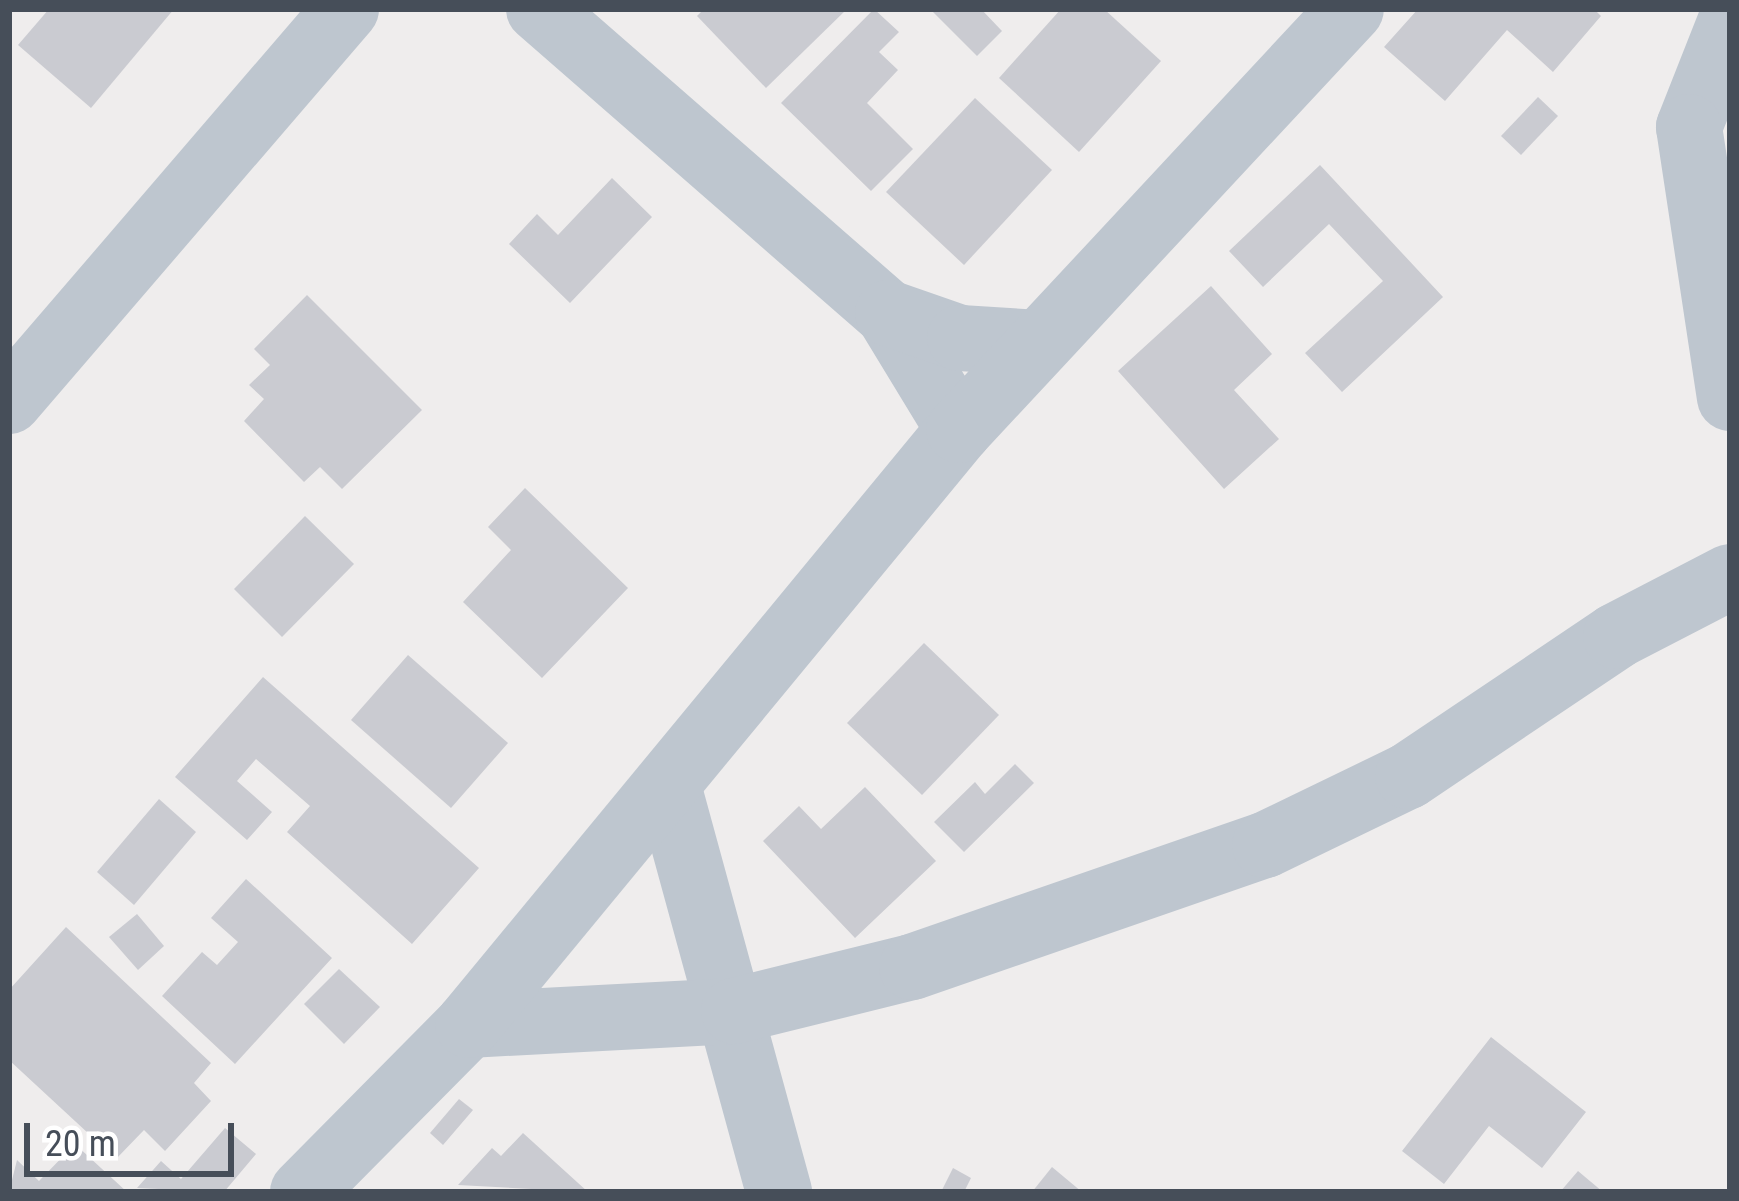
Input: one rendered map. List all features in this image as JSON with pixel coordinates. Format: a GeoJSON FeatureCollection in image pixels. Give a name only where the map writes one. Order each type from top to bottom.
{"type":"FeatureCollection","features":[{"type":"Feature","properties":{"kind":"street"},"geometry":{"type":"LineString","coordinates":[[20,368],[346,9]]}},
{"type":"Feature","properties":{"kind":"street"},"geometry":{"type":"LineString","coordinates":[[539,9],[888,314],[959,430]]}},
{"type":"Feature","properties":{"kind":"street"},"geometry":{"type":"LineString","coordinates":[[303,1192],[468,1025],[959,430],[1351,9]]}},
{"type":"Feature","properties":{"kind":"street"},"geometry":{"type":"LineString","coordinates":[[1730,23],[1689,127],[1730,398]]}},
{"type":"Feature","properties":{"kind":"street"},"geometry":{"type":"LineString","coordinates":[[888,314],[960,338],[1039,344]]}},
{"type":"Feature","properties":{"kind":"street"},"geometry":{"type":"LineString","coordinates":[[468,1025],[734,1011],[912,967],[1330,817],[1616,636],[1730,577]]}},
{"type":"Feature","properties":{"kind":"street"},"geometry":{"type":"LineString","coordinates":[[668,786],[704,936],[734,1011],[779,1192]]}},
{"type":"Feature","properties":{"kind":"building"},"geometry":{"type":"Polygon","coordinates":[[[49,9],[174,9],[91,108],[18,45],[49,9]]]}},
{"type":"Feature","properties":{"kind":"building"},"geometry":{"type":"Polygon","coordinates":[[[704,9],[847,9],[766,88],[697,16],[704,9]]]}},
{"type":"Feature","properties":{"kind":"building"},"geometry":{"type":"Polygon","coordinates":[[[874,9],[899,32],[879,52],[898,70],[867,103],[913,149],[871,191],[781,103],[874,9]]]}},
{"type":"Feature","properties":{"kind":"building"},"geometry":{"type":"Polygon","coordinates":[[[930,9],[981,9],[1002,31],[977,56],[930,9]]]}},
{"type":"Feature","properties":{"kind":"building"},"geometry":{"type":"Polygon","coordinates":[[[1061,9],[1104,9],[1161,61],[1079,152],[999,78],[1061,9]]]}},
{"type":"Feature","properties":{"kind":"building"},"geometry":{"type":"Polygon","coordinates":[[[1418,9],[1594,9],[1601,16],[1553,72],[1507,30],[1445,101],[1384,47],[1418,9]]]}},
{"type":"Feature","properties":{"kind":"building"},"geometry":{"type":"Polygon","coordinates":[[[1538,97],[1558,116],[1521,155],[1501,136],[1538,97]]]}},
{"type":"Feature","properties":{"kind":"building"},"geometry":{"type":"Polygon","coordinates":[[[975,98],[1052,170],[964,265],[886,192],[975,98]]]}},
{"type":"Feature","properties":{"kind":"building"},"geometry":{"type":"Polygon","coordinates":[[[1320,165],[1443,297],[1342,392],[1305,353],[1383,281],[1329,224],[1263,287],[1229,251],[1320,165]]]}},
{"type":"Feature","properties":{"kind":"building"},"geometry":{"type":"Polygon","coordinates":[[[612,178],[652,217],[570,303],[509,244],[537,214],[558,235],[612,178]]]}},
{"type":"Feature","properties":{"kind":"building"},"geometry":{"type":"Polygon","coordinates":[[[1211,286],[1272,354],[1234,390],[1279,439],[1224,489],[1118,371],[1211,286]]]}},
{"type":"Feature","properties":{"kind":"building"},"geometry":{"type":"Polygon","coordinates":[[[307,295],[422,410],[342,489],[320,467],[304,482],[244,421],[264,399],[249,385],[270,365],[254,349],[307,295]]]}},
{"type":"Feature","properties":{"kind":"building"},"geometry":{"type":"Polygon","coordinates":[[[525,488],[628,588],[542,678],[463,602],[511,550],[488,527],[525,488]]]}},
{"type":"Feature","properties":{"kind":"building"},"geometry":{"type":"Polygon","coordinates":[[[305,516],[354,564],[282,637],[234,589],[305,516]]]}},
{"type":"Feature","properties":{"kind":"building"},"geometry":{"type":"Polygon","coordinates":[[[924,643],[999,715],[922,795],[847,723],[924,643]]]}},
{"type":"Feature","properties":{"kind":"building"},"geometry":{"type":"Polygon","coordinates":[[[408,655],[508,743],[451,808],[351,720],[408,655]]]}},
{"type":"Feature","properties":{"kind":"building"},"geometry":{"type":"Polygon","coordinates":[[[263,677],[479,868],[412,944],[287,832],[310,806],[256,759],[237,781],[272,812],[247,840],[175,777],[263,677]]]}},
{"type":"Feature","properties":{"kind":"building"},"geometry":{"type":"Polygon","coordinates":[[[1015,764],[1034,783],[964,852],[934,822],[975,782],[985,794],[1015,764]]]}},
{"type":"Feature","properties":{"kind":"building"},"geometry":{"type":"Polygon","coordinates":[[[865,787],[936,861],[855,938],[763,841],[799,806],[821,829],[865,787]]]}},
{"type":"Feature","properties":{"kind":"building"},"geometry":{"type":"Polygon","coordinates":[[[159,799],[196,832],[134,905],[97,872],[159,799]]]}},
{"type":"Feature","properties":{"kind":"building"},"geometry":{"type":"Polygon","coordinates":[[[246,879],[332,958],[235,1064],[162,996],[202,952],[217,965],[238,942],[211,918],[246,879]]]}},
{"type":"Feature","properties":{"kind":"building"},"geometry":{"type":"Polygon","coordinates":[[[137,914],[164,946],[138,970],[109,937],[137,914]]]}},
{"type":"Feature","properties":{"kind":"building"},"geometry":{"type":"Polygon","coordinates":[[[66,927],[211,1063],[194,1083],[211,1101],[165,1151],[144,1130],[116,1159],[9,1060],[9,990],[66,927]]]}},
{"type":"Feature","properties":{"kind":"building"},"geometry":{"type":"Polygon","coordinates":[[[339,969],[380,1007],[344,1044],[304,1004],[339,969]]]}},
{"type":"Feature","properties":{"kind":"building"},"geometry":{"type":"Polygon","coordinates":[[[1491,1037],[1586,1112],[1542,1168],[1489,1126],[1444,1184],[1402,1151],[1491,1037]]]}},
{"type":"Feature","properties":{"kind":"building"},"geometry":{"type":"Polygon","coordinates":[[[459,1099],[473,1110],[443,1145],[430,1133],[459,1099]]]}},
{"type":"Feature","properties":{"kind":"building"},"geometry":{"type":"Polygon","coordinates":[[[225,1128],[256,1154],[224,1192],[137,1188],[161,1161],[181,1179],[225,1128]]]}},
{"type":"Feature","properties":{"kind":"building"},"geometry":{"type":"Polygon","coordinates":[[[523,1133],[588,1192],[458,1185],[492,1148],[501,1156],[523,1133]]]}},
{"type":"Feature","properties":{"kind":"building"},"geometry":{"type":"Polygon","coordinates":[[[75,1144],[127,1192],[9,1192],[17,1160],[39,1181],[75,1144]]]}},
{"type":"Feature","properties":{"kind":"building"},"geometry":{"type":"Polygon","coordinates":[[[1052,1167],[1082,1192],[1032,1192],[1052,1167]]]}},
{"type":"Feature","properties":{"kind":"building"},"geometry":{"type":"Polygon","coordinates":[[[953,1168],[971,1178],[964,1192],[941,1192],[953,1168]]]}},
{"type":"Feature","properties":{"kind":"building"},"geometry":{"type":"Polygon","coordinates":[[[1578,1171],[1603,1192],[1560,1192],[1578,1171]]]}}]}
